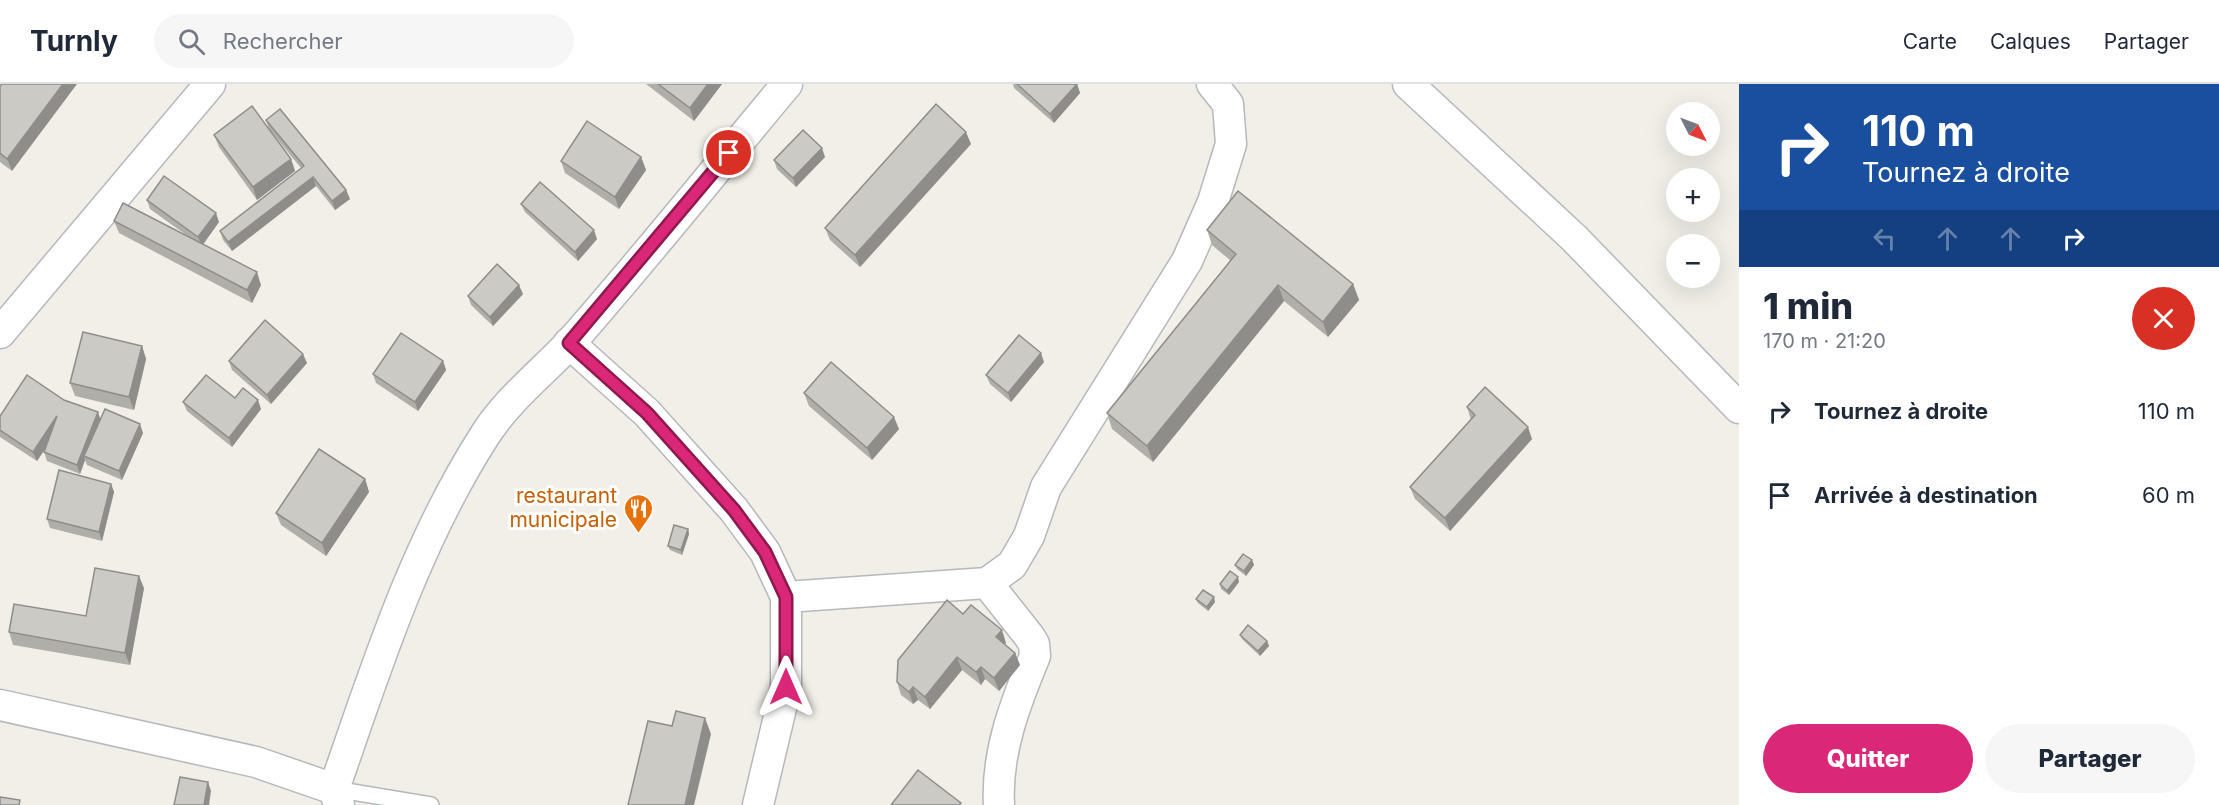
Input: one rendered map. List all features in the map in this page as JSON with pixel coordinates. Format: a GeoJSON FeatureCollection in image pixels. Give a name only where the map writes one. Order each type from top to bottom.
{"type":"FeatureCollection","features":[{"type":"Feature","properties":{"kind":"street"},"geometry":{"type":"LineString","coordinates":[[0,333],[210,84]]}},
{"type":"Feature","properties":{"kind":"street"},"geometry":{"type":"LineString","coordinates":[[0,705],[256,762],[337,797],[398,604],[450,495],[486,434],[509,403],[569,343],[787,84]]}},
{"type":"Feature","properties":{"kind":"street"},"geometry":{"type":"LineString","coordinates":[[786,597],[987,583],[1012,566],[1029,536],[1046,487],[1192,251],[1214,202],[1231,144],[1228,104],[1212,84]]}},
{"type":"Feature","properties":{"kind":"street"},"geometry":{"type":"LineString","coordinates":[[1408,84],[1574,238],[1739,408]]}},
{"type":"Feature","properties":{"kind":"street"},"geometry":{"type":"LineString","coordinates":[[569,343],[647,413],[734,510],[765,552],[786,597],[786,687],[758,805]]}},
{"type":"Feature","properties":{"kind":"street"},"geometry":{"type":"LineString","coordinates":[[987,583],[1029,636],[1034,644],[1035,656],[1007,729],[998,787],[999,805]]}},
{"type":"Feature","properties":{"kind":"lane"},"geometry":{"type":"LineString","coordinates":[[337,797],[431,805]]}},
{"type":"Feature","properties":{"kind":"building"},"geometry":{"type":"Polygon","coordinates":[[[2,84],[63,84],[7,159],[0,153],[0,86],[2,84]]]}},
{"type":"Feature","properties":{"kind":"building"},"geometry":{"type":"Polygon","coordinates":[[[658,84],[708,84],[690,108],[658,84]]]}},
{"type":"Feature","properties":{"kind":"building"},"geometry":{"type":"Polygon","coordinates":[[[1017,84],[1077,84],[1050,114],[1017,84]]]}},
{"type":"Feature","properties":{"kind":"building"},"geometry":{"type":"Polygon","coordinates":[[[936,104],[966,132],[855,255],[825,228],[936,104]]]}},
{"type":"Feature","properties":{"kind":"building"},"geometry":{"type":"Polygon","coordinates":[[[252,106],[291,159],[253,187],[214,135],[252,106]]]}},
{"type":"Feature","properties":{"kind":"building"},"geometry":{"type":"Polygon","coordinates":[[[280,109],[346,190],[332,201],[313,177],[228,242],[220,231],[304,166],[266,120],[280,109]]]}},
{"type":"Feature","properties":{"kind":"building"},"geometry":{"type":"Polygon","coordinates":[[[587,121],[641,157],[615,197],[561,161],[587,121]]]}},
{"type":"Feature","properties":{"kind":"building"},"geometry":{"type":"Polygon","coordinates":[[[803,130],[822,148],[793,178],[774,160],[803,130]]]}},
{"type":"Feature","properties":{"kind":"building"},"geometry":{"type":"Polygon","coordinates":[[[164,176],[216,213],[198,237],[147,200],[164,176]]]}},
{"type":"Feature","properties":{"kind":"building"},"geometry":{"type":"Polygon","coordinates":[[[540,182],[594,230],[575,252],[521,204],[540,182]]]}},
{"type":"Feature","properties":{"kind":"building"},"geometry":{"type":"Polygon","coordinates":[[[1238,191],[1353,284],[1323,322],[1278,285],[1147,446],[1107,413],[1236,254],[1207,230],[1238,191]]]}},
{"type":"Feature","properties":{"kind":"building"},"geometry":{"type":"Polygon","coordinates":[[[123,203],[257,272],[247,290],[114,221],[123,203]]]}},
{"type":"Feature","properties":{"kind":"building"},"geometry":{"type":"Polygon","coordinates":[[[497,264],[519,285],[490,317],[468,296],[497,264]]]}},
{"type":"Feature","properties":{"kind":"building"},"geometry":{"type":"Polygon","coordinates":[[[265,320],[303,354],[267,395],[229,361],[265,320]]]}},
{"type":"Feature","properties":{"kind":"building"},"geometry":{"type":"Polygon","coordinates":[[[83,332],[142,346],[129,397],[70,383],[83,332]]]}},
{"type":"Feature","properties":{"kind":"building"},"geometry":{"type":"Polygon","coordinates":[[[401,333],[443,361],[415,402],[373,374],[401,333]]]}},
{"type":"Feature","properties":{"kind":"building"},"geometry":{"type":"Polygon","coordinates":[[[1019,335],[1041,353],[1008,393],[986,375],[1019,335]]]}},
{"type":"Feature","properties":{"kind":"building"},"geometry":{"type":"Polygon","coordinates":[[[831,362],[894,417],[867,448],[804,393],[831,362]]]}},
{"type":"Feature","properties":{"kind":"building"},"geometry":{"type":"Polygon","coordinates":[[[27,375],[64,400],[98,412],[77,465],[44,452],[57,416],[33,452],[0,430],[0,416],[27,375]]]}},
{"type":"Feature","properties":{"kind":"building"},"geometry":{"type":"Polygon","coordinates":[[[206,375],[235,398],[243,388],[258,400],[229,438],[183,402],[206,375]]]}},
{"type":"Feature","properties":{"kind":"building"},"geometry":{"type":"Polygon","coordinates":[[[1485,387],[1528,427],[1445,518],[1410,487],[1475,415],[1467,407],[1485,387]]]}},
{"type":"Feature","properties":{"kind":"building"},"geometry":{"type":"Polygon","coordinates":[[[105,409],[140,424],[119,471],[84,456],[105,409]]]}},
{"type":"Feature","properties":{"kind":"building"},"geometry":{"type":"Polygon","coordinates":[[[319,449],[365,479],[322,543],[276,513],[319,449]]]}},
{"type":"Feature","properties":{"kind":"building"},"geometry":{"type":"Polygon","coordinates":[[[59,470],[111,484],[99,532],[47,519],[59,470]]]}},
{"type":"Feature","properties":{"kind":"building"},"geometry":{"type":"Polygon","coordinates":[[[674,525],[688,529],[681,550],[668,546],[674,525]]]}},
{"type":"Feature","properties":{"kind":"building"},"geometry":{"type":"Polygon","coordinates":[[[1243,554],[1252,560],[1244,571],[1235,565],[1243,554]]]}},
{"type":"Feature","properties":{"kind":"building"},"geometry":{"type":"Polygon","coordinates":[[[95,568],[139,576],[125,653],[9,632],[14,604],[86,616],[95,568]]]}},
{"type":"Feature","properties":{"kind":"building"},"geometry":{"type":"Polygon","coordinates":[[[1230,571],[1238,577],[1227,591],[1220,584],[1230,571]]]}},
{"type":"Feature","properties":{"kind":"building"},"geometry":{"type":"Polygon","coordinates":[[[1203,590],[1214,597],[1207,607],[1196,599],[1203,590]]]}},
{"type":"Feature","properties":{"kind":"building"},"geometry":{"type":"Polygon","coordinates":[[[947,600],[963,614],[971,605],[1002,630],[996,637],[1015,653],[994,678],[981,667],[976,672],[957,657],[925,697],[913,687],[909,692],[897,682],[898,660],[947,600]]]}},
{"type":"Feature","properties":{"kind":"building"},"geometry":{"type":"Polygon","coordinates":[[[1248,625],[1267,641],[1258,651],[1240,635],[1248,625]]]}},
{"type":"Feature","properties":{"kind":"building"},"geometry":{"type":"Polygon","coordinates":[[[676,711],[705,718],[685,805],[628,805],[648,721],[672,726],[676,711]]]}},
{"type":"Feature","properties":{"kind":"building"},"geometry":{"type":"Polygon","coordinates":[[[918,770],[961,803],[959,805],[891,805],[918,770]]]}},
{"type":"Feature","properties":{"kind":"building"},"geometry":{"type":"Polygon","coordinates":[[[180,777],[208,782],[204,805],[174,805],[180,777]]]}},
{"type":"Feature","properties":{"kind":"building"},"geometry":{"type":"Polygon","coordinates":[[[0,797],[20,800],[19,805],[0,805],[0,797]]]}},
{"type":"Feature","properties":{"kind":"place","name":"restaurant municipale"},"geometry":{"type":"Point","coordinates":[638,534]}},
{"type":"Feature","properties":{"kind":"route"},"geometry":{"type":"LineString","coordinates":[[729,153],[569,343],[647,413],[734,510],[765,552],[786,597],[786,687]]}}]}
